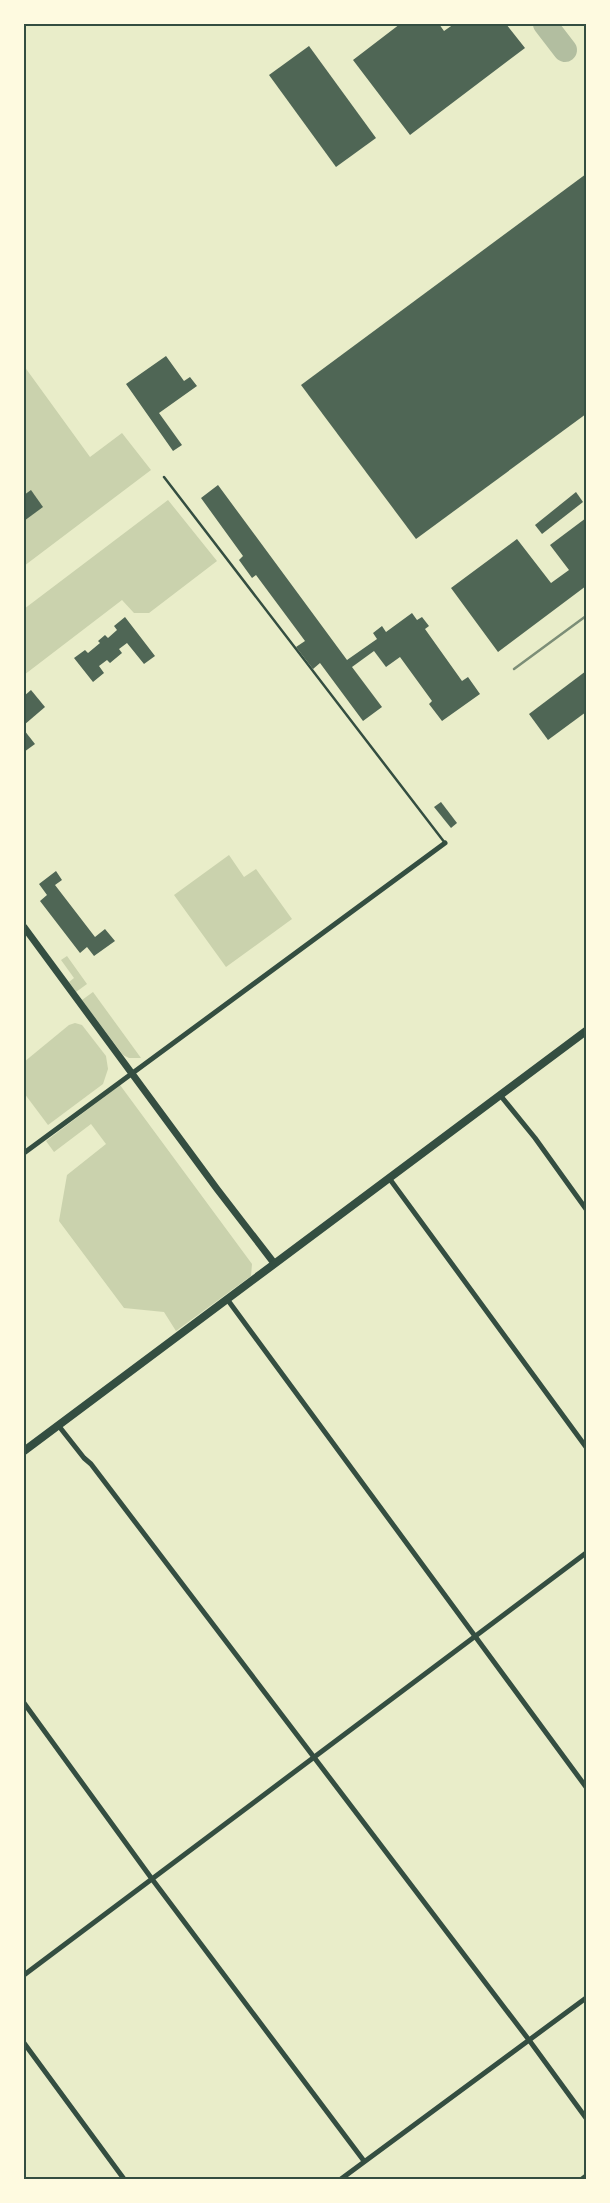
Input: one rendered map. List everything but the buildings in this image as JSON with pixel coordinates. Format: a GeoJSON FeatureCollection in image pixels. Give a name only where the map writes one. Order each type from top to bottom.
{"type":"FeatureCollection","features":[{"type":"Feature","properties":{"kind":"main road"},"geometry":{"type":"LineString","coordinates":[[24,1451],[586,1031]]}},
{"type":"Feature","properties":{"kind":"street"},"geometry":{"type":"LineString","coordinates":[[24,1153],[445,843]]}},
{"type":"Feature","properties":{"kind":"street"},"geometry":{"type":"LineString","coordinates":[[24,927],[274,1264]]}},
{"type":"Feature","properties":{"kind":"street"},"geometry":{"type":"LineString","coordinates":[[500,1095],[535,1138],[586,1209]]}},
{"type":"Feature","properties":{"kind":"street"},"geometry":{"type":"LineString","coordinates":[[389,1178],[586,1447]]}},
{"type":"Feature","properties":{"kind":"street"},"geometry":{"type":"LineString","coordinates":[[227,1299],[586,1787]]}},
{"type":"Feature","properties":{"kind":"street"},"geometry":{"type":"LineString","coordinates":[[58,1425],[91,1464],[529,2040],[586,2118]]}},
{"type":"Feature","properties":{"kind":"street"},"geometry":{"type":"LineString","coordinates":[[24,1975],[586,1553]]}},
{"type":"Feature","properties":{"kind":"street"},"geometry":{"type":"LineString","coordinates":[[24,1703],[152,1879],[364,2161]]}},
{"type":"Feature","properties":{"kind":"street"},"geometry":{"type":"LineString","coordinates":[[341,2179],[586,1998]]}},
{"type":"Feature","properties":{"kind":"street"},"geometry":{"type":"LineString","coordinates":[[24,2043],[124,2179]]}},
{"type":"Feature","properties":{"kind":"street"},"geometry":{"type":"LineString","coordinates":[[582,2179],[586,2176]]}},
{"type":"Feature","properties":{"kind":"lane"},"geometry":{"type":"LineString","coordinates":[[164,477],[445,843]]}},
{"type":"Feature","properties":{"kind":"green space"},"geometry":{"type":"Polygon","coordinates":[[[24,366],[90,457],[122,433],[151,470],[24,566],[24,366]]]}},
{"type":"Feature","properties":{"kind":"green space"},"geometry":{"type":"Polygon","coordinates":[[[168,500],[217,561],[149,613],[134,613],[122,600],[24,675],[24,609],[168,500]]]}},
{"type":"Feature","properties":{"kind":"green space"},"geometry":{"type":"Polygon","coordinates":[[[229,855],[244,877],[256,869],[292,919],[226,967],[174,895],[229,855]]]}},
{"type":"Feature","properties":{"kind":"green space"},"geometry":{"type":"Polygon","coordinates":[[[67,956],[87,984],[76,992],[69,982],[74,978],[61,960],[67,956]]]}},
{"type":"Feature","properties":{"kind":"green space"},"geometry":{"type":"Polygon","coordinates":[[[93,992],[141,1058],[129,1058],[123,1055],[82,1000],[93,992]]]}},
{"type":"Feature","properties":{"kind":"green space"},"geometry":{"type":"Polygon","coordinates":[[[75,1023],[82,1025],[106,1056],[108,1069],[103,1084],[48,1125],[24,1093],[24,1062],[69,1025],[75,1023]]]}},
{"type":"Feature","properties":{"kind":"green space"},"geometry":{"type":"Polygon","coordinates":[[[120,1085],[252,1264],[251,1276],[176,1331],[164,1312],[124,1308],[59,1221],[67,1175],[106,1144],[91,1124],[54,1152],[46,1141],[120,1085]]]}},
{"type":"Feature","properties":{"kind":"taxiway"},"geometry":{"type":"LineString","coordinates":[[545,24],[565,50]]}},
{"type":"Feature","properties":{"kind":"railway"},"geometry":{"type":"LineString","coordinates":[[514,669],[586,616]]}}]}
